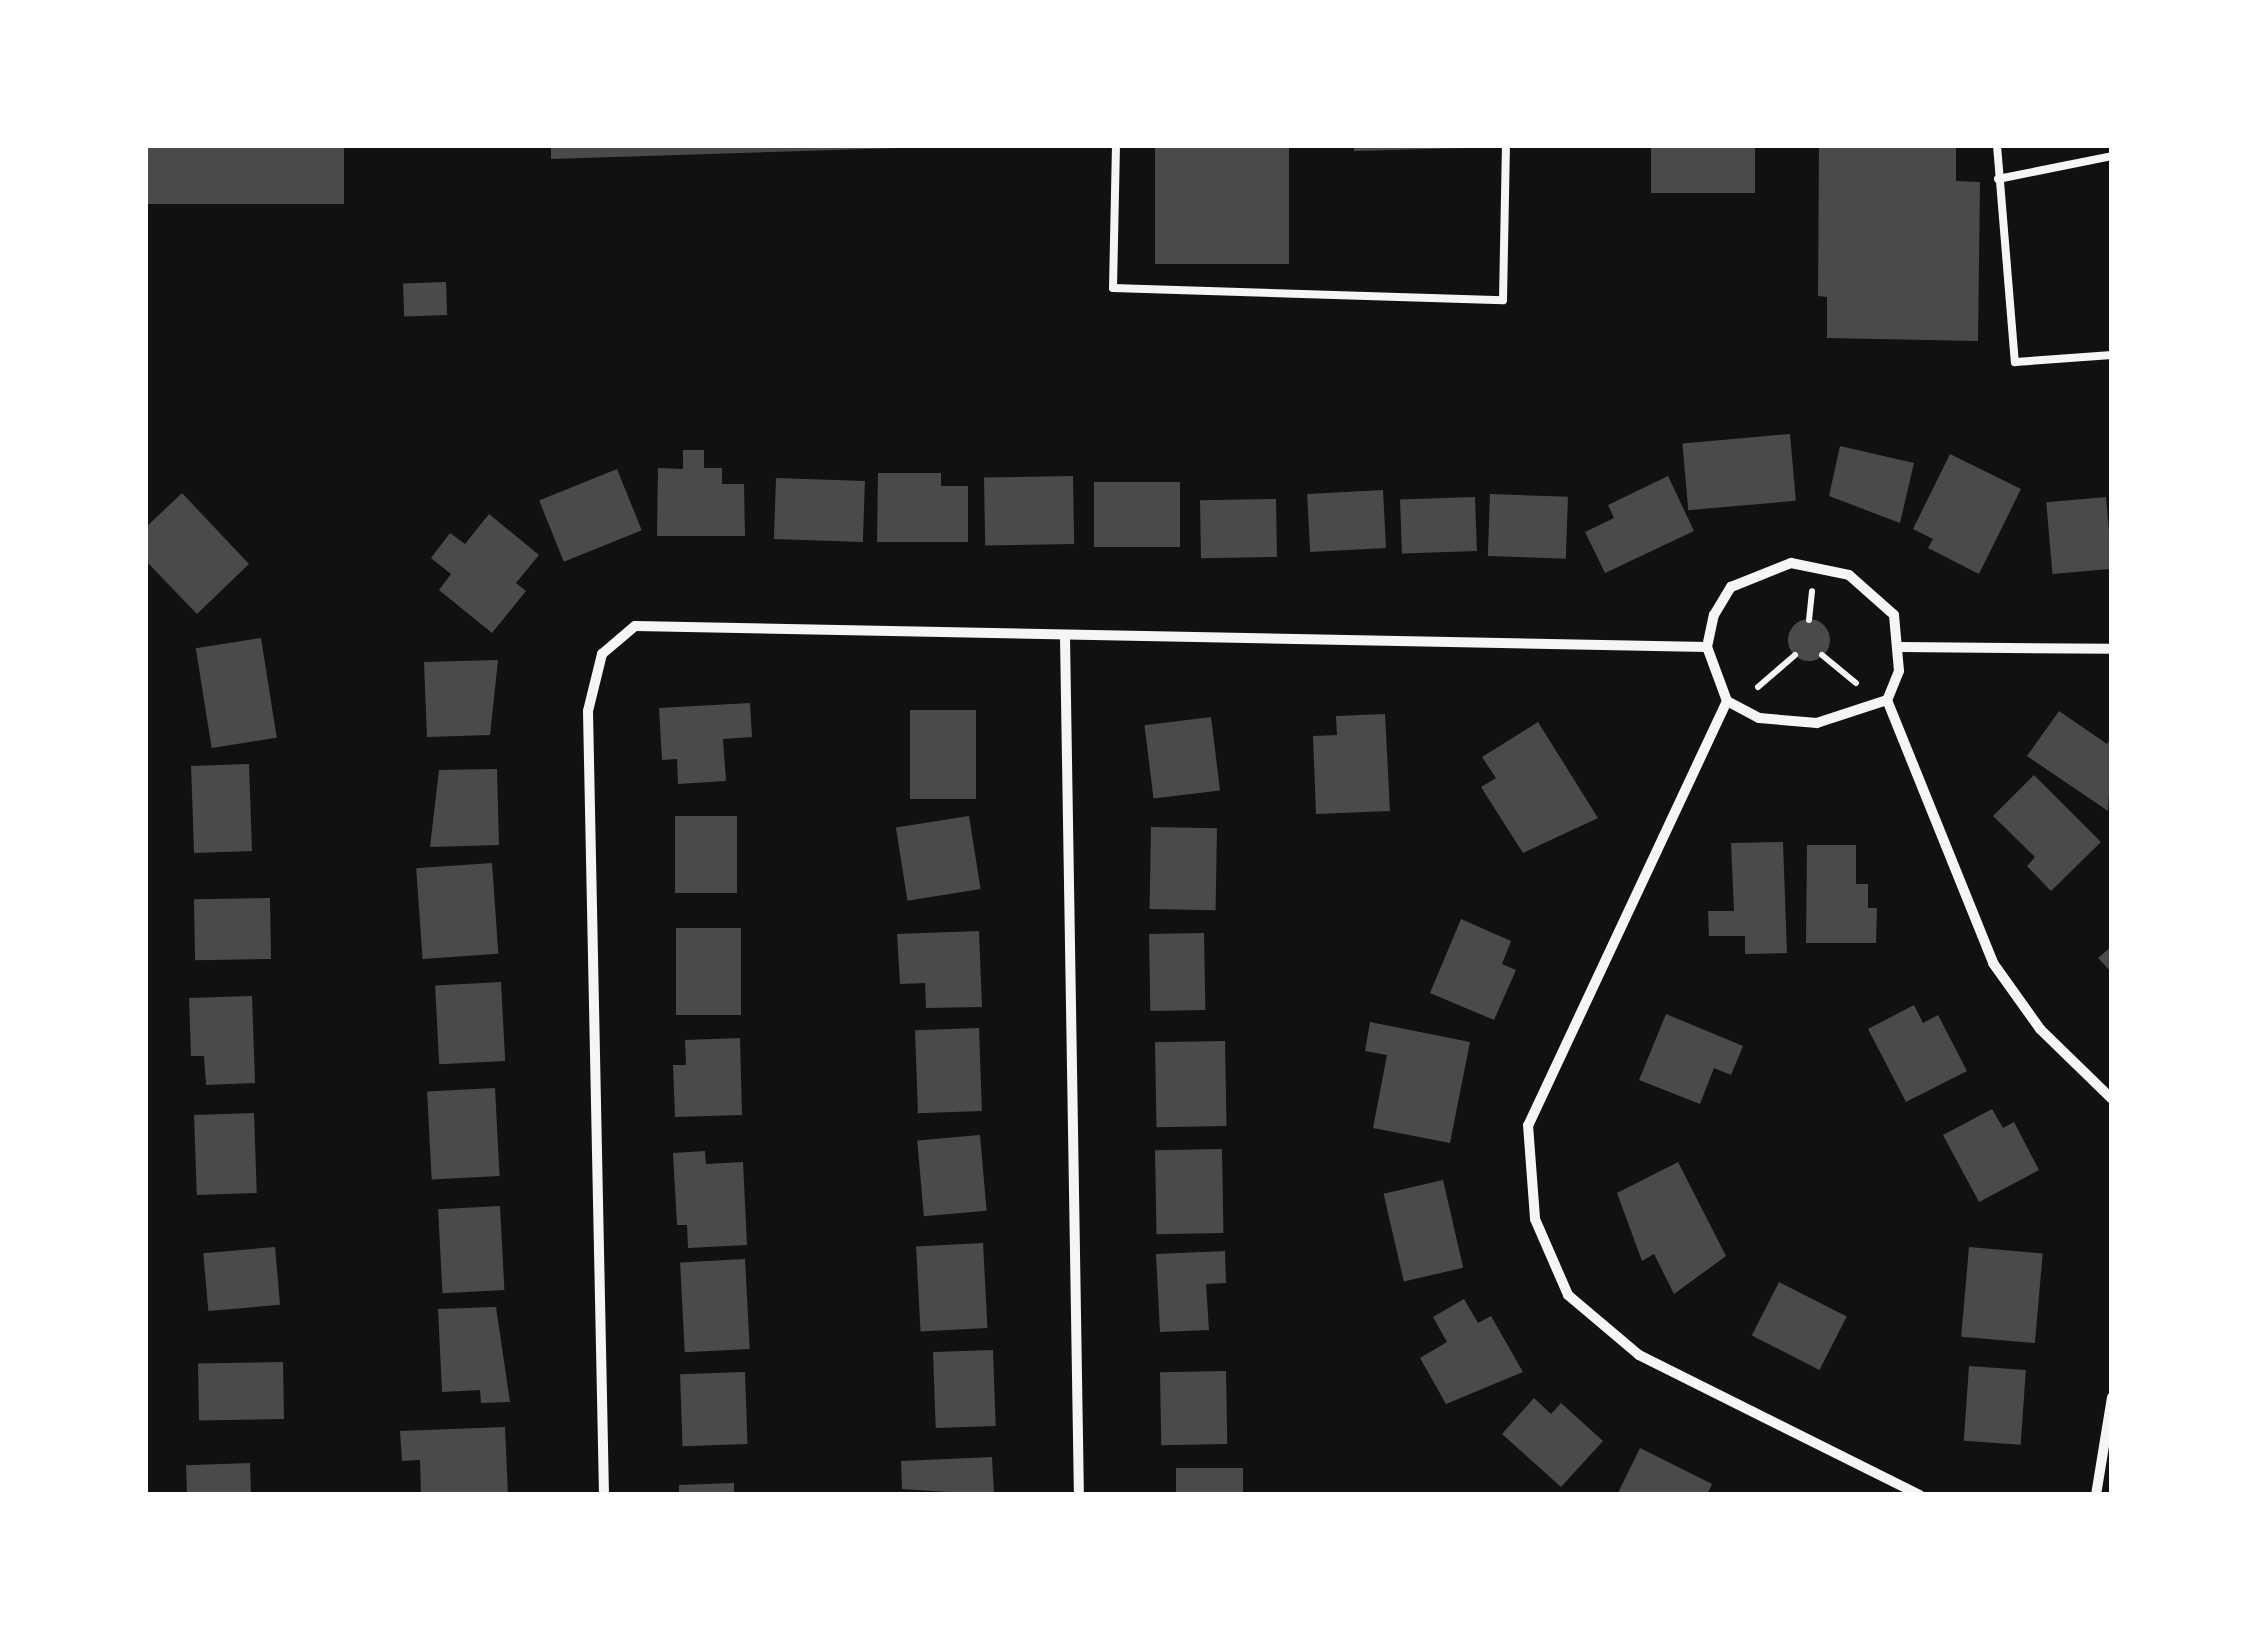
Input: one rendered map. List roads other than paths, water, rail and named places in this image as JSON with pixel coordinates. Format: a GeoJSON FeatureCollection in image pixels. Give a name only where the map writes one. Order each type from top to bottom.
{"type":"FeatureCollection","features":[{"type":"Feature","properties":{"kind":"street"},"geometry":{"type":"LineString","coordinates":[[1887,700],[1804,723],[1759,718],[1727,702],[1707,647],[1731,587],[1790,563],[1848,575],[1873,592],[1894,615],[1901,647],[1887,700],[1993,963],[2040,1030],[2112,1098]]}},
{"type":"Feature","properties":{"kind":"street"},"geometry":{"type":"LineString","coordinates":[[604,1495],[588,711],[602,654],[636,626],[1707,647]]}},
{"type":"Feature","properties":{"kind":"street"},"geometry":{"type":"LineString","coordinates":[[1065,637],[1079,1495]]}},
{"type":"Feature","properties":{"kind":"street"},"geometry":{"type":"LineString","coordinates":[[1901,647],[2112,649]]}},
{"type":"Feature","properties":{"kind":"street"},"geometry":{"type":"LineString","coordinates":[[1727,702],[1528,1125],[1536,1218],[1568,1294],[1640,1354],[1920,1495]]}},
{"type":"Feature","properties":{"kind":"street"},"geometry":{"type":"LineString","coordinates":[[2096,1495],[2112,1397]]}},
{"type":"Feature","properties":{"kind":"lane"},"geometry":{"type":"LineString","coordinates":[[1116,145],[1113,288],[1503,300],[1506,145]]}},
{"type":"Feature","properties":{"kind":"lane"},"geometry":{"type":"LineString","coordinates":[[1998,145],[2015,362],[2112,355]]}},
{"type":"Feature","properties":{"kind":"lane"},"geometry":{"type":"LineString","coordinates":[[1998,179],[2112,156]]}}]}
